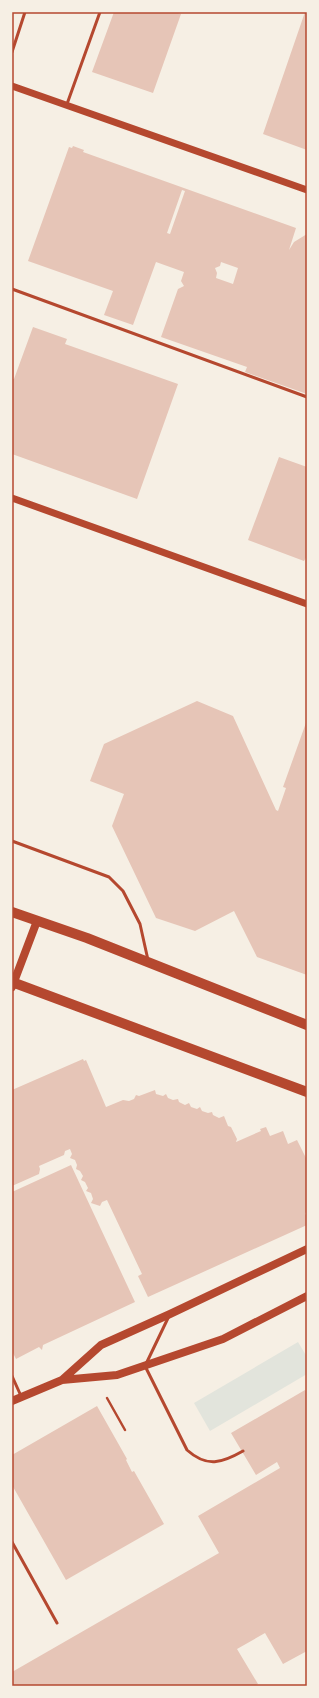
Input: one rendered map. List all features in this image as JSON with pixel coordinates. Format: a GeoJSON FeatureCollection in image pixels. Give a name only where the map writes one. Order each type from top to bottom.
{"type":"FeatureCollection","features":[{"type":"Feature","properties":{"kind":"main road"},"geometry":{"type":"LineString","coordinates":[[12,912],[87,938],[307,1025]]}},
{"type":"Feature","properties":{"kind":"main road"},"geometry":{"type":"LineString","coordinates":[[37,921],[13,984],[307,1092]]}},
{"type":"Feature","properties":{"kind":"main road"},"geometry":{"type":"LineString","coordinates":[[62,1380],[101,1345],[307,1249]]}},
{"type":"Feature","properties":{"kind":"main road"},"geometry":{"type":"LineString","coordinates":[[12,1401],[62,1380],[117,1375],[223,1339],[307,1296]]}},
{"type":"Feature","properties":{"kind":"street"},"geometry":{"type":"LineString","coordinates":[[12,86],[307,190]]}},
{"type":"Feature","properties":{"kind":"street"},"geometry":{"type":"LineString","coordinates":[[12,498],[307,604]]}},
{"type":"Feature","properties":{"kind":"lane"},"geometry":{"type":"LineString","coordinates":[[12,52],[25,12]]}},
{"type":"Feature","properties":{"kind":"lane"},"geometry":{"type":"LineString","coordinates":[[66,106],[100,12]]}},
{"type":"Feature","properties":{"kind":"lane"},"geometry":{"type":"LineString","coordinates":[[12,289],[307,396]]}},
{"type":"Feature","properties":{"kind":"lane"},"geometry":{"type":"LineString","coordinates":[[12,841],[108,876],[123,891],[140,924],[148,963]]}},
{"type":"Feature","properties":{"kind":"lane"},"geometry":{"type":"LineString","coordinates":[[170,1314],[145,1366],[187,1450],[194,1456],[204,1460],[216,1462],[227,1460],[243,1451]]}},
{"type":"Feature","properties":{"kind":"lane"},"geometry":{"type":"LineString","coordinates":[[12,1376],[22,1397]]}},
{"type":"Feature","properties":{"kind":"lane"},"geometry":{"type":"LineString","coordinates":[[12,1542],[57,1623]]}},
{"type":"Feature","properties":{"kind":"path"},"geometry":{"type":"LineString","coordinates":[[107,1398],[125,1430]]}},
{"type":"Feature","properties":{"kind":"shaded area"},"geometry":{"type":"Polygon","coordinates":[[[298,1342],[307,1357],[307,1374],[210,1431],[194,1403],[298,1342]]]}},
{"type":"Feature","properties":{"kind":"building"},"geometry":{"type":"Polygon","coordinates":[[[114,12],[175,12],[181,14],[153,93],[92,72],[114,12]]]}},
{"type":"Feature","properties":{"kind":"building"},"geometry":{"type":"Polygon","coordinates":[[[305,12],[307,12],[307,150],[263,134],[305,12]]]}},
{"type":"Feature","properties":{"kind":"building"},"geometry":{"type":"Polygon","coordinates":[[[73,146],[84,150],[83,152],[296,228],[289,250],[294,242],[307,234],[307,394],[245,372],[247,367],[161,337],[178,289],[184,286],[181,281],[184,272],[156,262],[133,325],[104,315],[113,291],[28,261],[69,147],[72,148],[73,146]],[[182,190],[167,233],[170,234],[185,191],[182,190]],[[221,262],[220,266],[215,268],[217,273],[216,278],[233,284],[238,268],[221,262]]]}},
{"type":"Feature","properties":{"kind":"building"},"geometry":{"type":"Polygon","coordinates":[[[33,327],[67,339],[65,344],[178,384],[137,499],[12,454],[12,379],[14,379],[33,327]]]}},
{"type":"Feature","properties":{"kind":"building"},"geometry":{"type":"Polygon","coordinates":[[[279,457],[307,467],[307,556],[304,561],[248,540],[279,457]]]}},
{"type":"Feature","properties":{"kind":"building"},"geometry":{"type":"Polygon","coordinates":[[[197,701],[233,716],[276,810],[278,811],[286,788],[283,787],[307,720],[307,975],[257,957],[234,911],[195,931],[156,918],[112,826],[124,794],[90,781],[104,744],[197,701]]]}},
{"type":"Feature","properties":{"kind":"building"},"geometry":{"type":"Polygon","coordinates":[[[83,1059],[84,1061],[86,1060],[106,1107],[123,1100],[129,1101],[134,1099],[136,1095],[139,1096],[155,1090],[156,1094],[163,1096],[166,1094],[168,1098],[173,1100],[178,1099],[179,1102],[185,1105],[189,1103],[191,1107],[197,1109],[200,1107],[202,1111],[208,1113],[212,1112],[213,1115],[219,1118],[224,1116],[228,1126],[231,1127],[237,1139],[236,1142],[261,1131],[260,1129],[266,1127],[270,1136],[283,1131],[288,1144],[297,1140],[307,1160],[307,1212],[305,1213],[307,1225],[148,1297],[138,1276],[142,1274],[107,1200],[102,1202],[100,1206],[91,1203],[93,1199],[91,1193],[86,1191],[88,1188],[85,1182],[81,1180],[83,1176],[80,1171],[76,1169],[77,1165],[75,1160],[70,1158],[72,1154],[70,1149],[65,1151],[64,1155],[39,1166],[39,1174],[12,1186],[12,1090],[83,1059]]]}},
{"type":"Feature","properties":{"kind":"building"},"geometry":{"type":"Polygon","coordinates":[[[71,1165],[135,1302],[43,1345],[42,1350],[39,1347],[16,1359],[12,1351],[12,1192],[71,1165]]]}},
{"type":"Feature","properties":{"kind":"building"},"geometry":{"type":"Polygon","coordinates":[[[305,1390],[307,1393],[307,1651],[283,1664],[265,1633],[237,1649],[258,1684],[254,1686],[12,1686],[12,1672],[219,1553],[198,1516],[280,1468],[277,1462],[256,1475],[231,1433],[305,1390]]]}},
{"type":"Feature","properties":{"kind":"building"},"geometry":{"type":"Polygon","coordinates":[[[97,1406],[127,1459],[126,1460],[132,1472],[134,1471],[164,1524],[66,1580],[12,1485],[12,1455],[97,1406]]]}}]}
